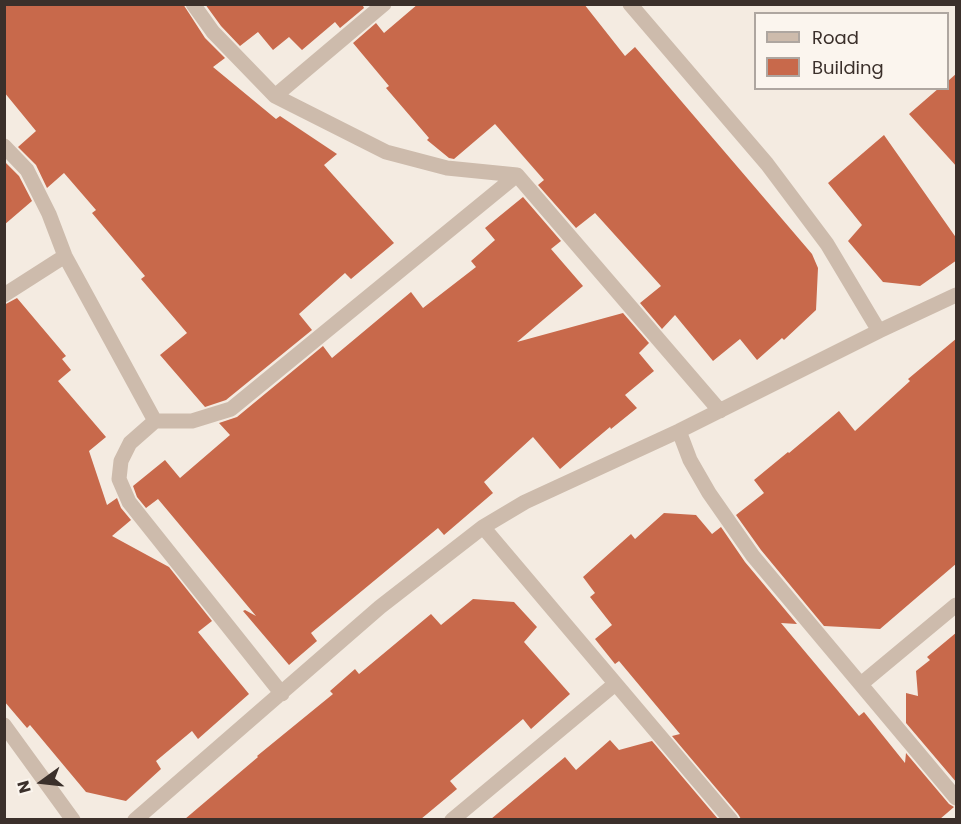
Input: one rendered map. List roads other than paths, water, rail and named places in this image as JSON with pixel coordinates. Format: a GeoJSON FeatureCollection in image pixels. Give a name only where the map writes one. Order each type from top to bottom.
{"type":"FeatureCollection","features":[{"type":"Feature","properties":{"kind":"street"},"geometry":{"type":"LineString","coordinates":[[193,4],[213,32],[275,96],[386,152],[447,168],[517,175],[720,411]]}},
{"type":"Feature","properties":{"kind":"street"},"geometry":{"type":"LineString","coordinates":[[275,96],[384,4]]}},
{"type":"Feature","properties":{"kind":"street"},"geometry":{"type":"LineString","coordinates":[[630,4],[773,173],[827,244],[879,331]]}},
{"type":"Feature","properties":{"kind":"street"},"geometry":{"type":"LineString","coordinates":[[4,147],[27,170],[49,214],[65,256],[155,422]]}},
{"type":"Feature","properties":{"kind":"street"},"geometry":{"type":"LineString","coordinates":[[282,694],[129,502],[119,479],[121,461],[130,443],[155,422],[192,421],[231,409],[517,175]]}},
{"type":"Feature","properties":{"kind":"street"},"geometry":{"type":"LineString","coordinates":[[4,296],[65,256]]}},
{"type":"Feature","properties":{"kind":"street"},"geometry":{"type":"LineString","coordinates":[[135,819],[380,607],[483,527],[525,502],[679,431],[879,331],[957,295]]}},
{"type":"Feature","properties":{"kind":"street"},"geometry":{"type":"LineString","coordinates":[[679,431],[690,460],[709,493],[753,556],[957,798]]}},
{"type":"Feature","properties":{"kind":"street"},"geometry":{"type":"LineString","coordinates":[[483,527],[731,819]]}},
{"type":"Feature","properties":{"kind":"street"},"geometry":{"type":"LineString","coordinates":[[861,684],[957,605]]}},
{"type":"Feature","properties":{"kind":"street"},"geometry":{"type":"LineString","coordinates":[[452,819],[615,684]]}},
{"type":"Feature","properties":{"kind":"street"},"geometry":{"type":"LineString","coordinates":[[4,725],[73,819]]}}]}
